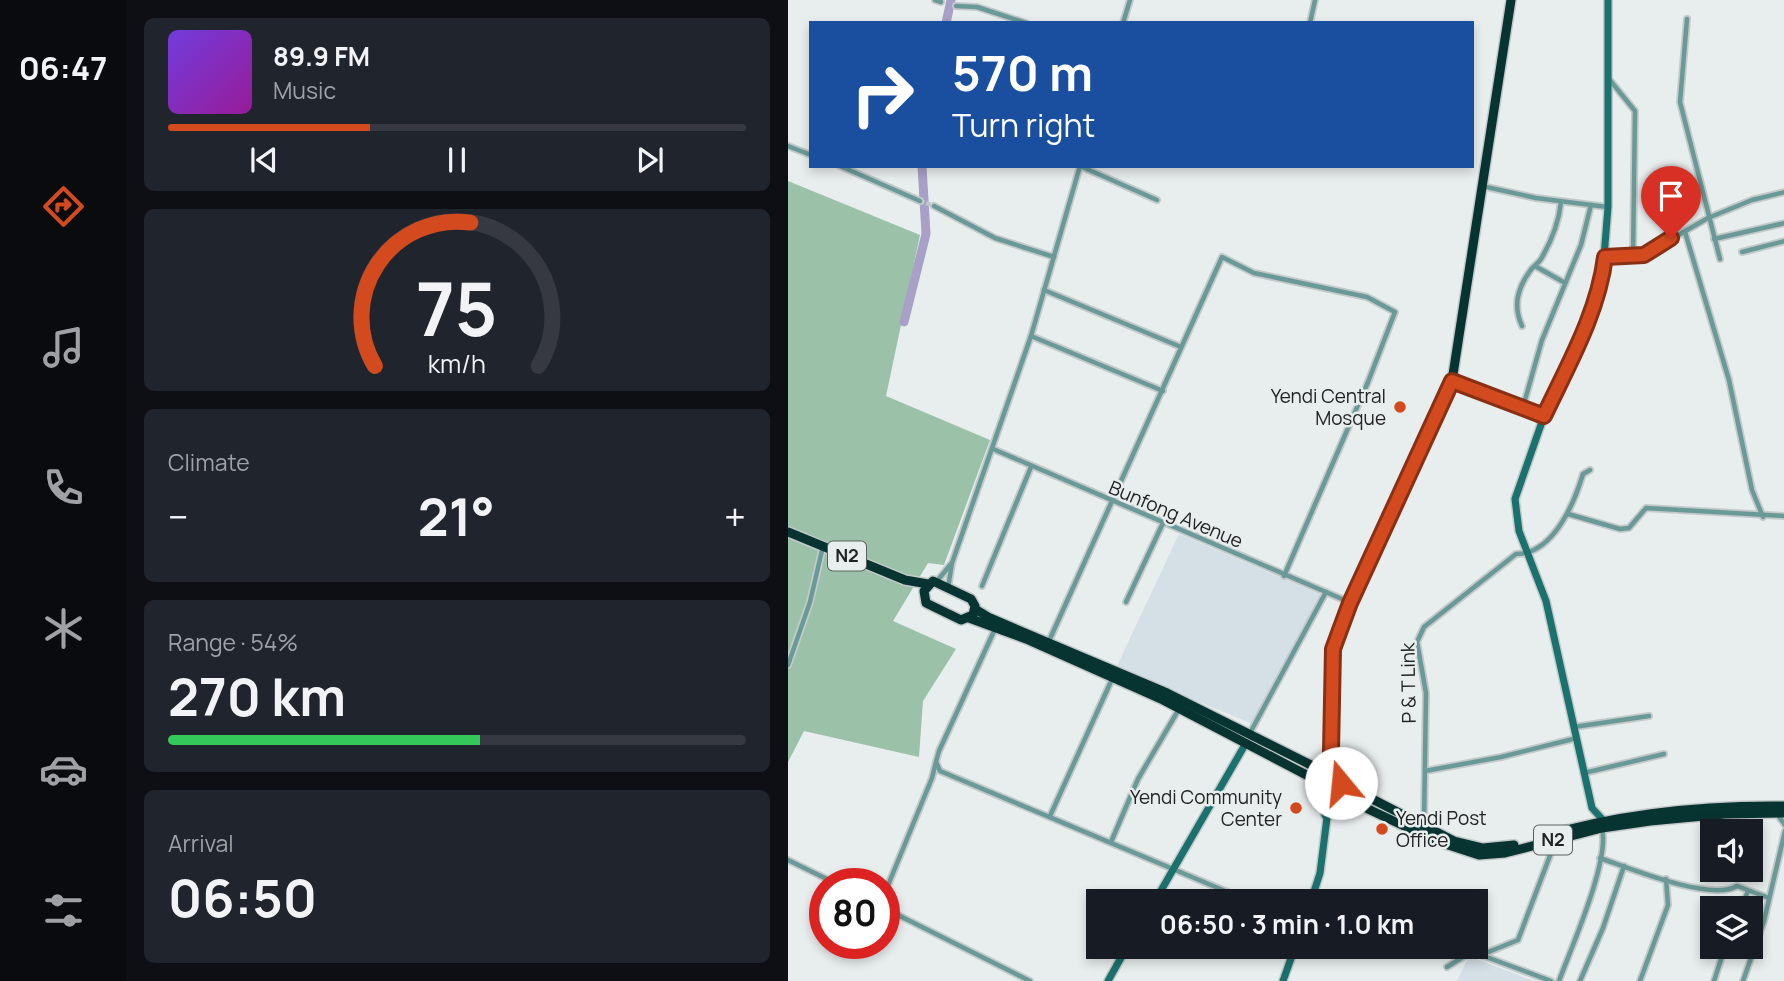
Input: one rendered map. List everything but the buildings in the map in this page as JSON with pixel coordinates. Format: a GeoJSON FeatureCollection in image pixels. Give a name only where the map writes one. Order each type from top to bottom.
{"type":"FeatureCollection","features":[{"type":"Feature","properties":{"kind":"highway"},"geometry":{"type":"LineString","coordinates":[[1316,780],[1328,770],[1331,751],[1333,649],[1350,603],[1452,381],[1511,0]]}},
{"type":"Feature","properties":{"kind":"highway","name":"N2"},"geometry":{"type":"LineString","coordinates":[[788,531],[905,580],[932,583]]}},
{"type":"Feature","properties":{"kind":"highway","name":"N2"},"geometry":{"type":"LineString","coordinates":[[905,580],[923,596]]}},
{"type":"Feature","properties":{"kind":"highway"},"geometry":{"type":"LineString","coordinates":[[1049,642],[990,618],[975,609],[971,599],[948,588],[932,583],[923,596],[926,603],[961,620],[969,618],[1113,677],[1248,739],[1328,770],[1340,776],[1341,783],[1332,793],[1320,790],[1316,780],[1248,739],[1167,693],[1049,642]]}},
{"type":"Feature","properties":{"kind":"highway"},"geometry":{"type":"LineString","coordinates":[[969,618],[975,609]]}},
{"type":"Feature","properties":{"kind":"highway","name":"N2"},"geometry":{"type":"LineString","coordinates":[[1341,783],[1454,841],[1483,848],[1511,846],[1586,824],[1725,814],[1781,813]]}},
{"type":"Feature","properties":{"kind":"highway","name":"N2"},"geometry":{"type":"LineString","coordinates":[[1332,793],[1436,841],[1479,855],[1505,853],[1561,839],[1602,823],[1726,805],[1784,806]]}},
{"type":"Feature","properties":{"kind":"street"},"geometry":{"type":"LineString","coordinates":[[1124,21],[1129,0]]}},
{"type":"Feature","properties":{"kind":"street"},"geometry":{"type":"LineString","coordinates":[[1310,21],[1315,0]]}},
{"type":"Feature","properties":{"kind":"street"},"geometry":{"type":"LineString","coordinates":[[1559,981],[1587,905],[1604,837],[1602,823],[1592,808],[1546,601],[1519,531],[1515,499],[1544,416],[1602,282],[1608,207],[1608,0]]}},
{"type":"Feature","properties":{"kind":"street"},"geometry":{"type":"LineString","coordinates":[[956,6],[977,7],[1021,21]]}},
{"type":"Feature","properties":{"kind":"street"},"geometry":{"type":"LineString","coordinates":[[1686,19],[1680,102],[1720,259]]}},
{"type":"Feature","properties":{"kind":"street"},"geometry":{"type":"LineString","coordinates":[[1609,79],[1635,111],[1633,256]]}},
{"type":"Feature","properties":{"kind":"street"},"geometry":{"type":"LineString","coordinates":[[788,146],[809,154]]}},
{"type":"Feature","properties":{"kind":"street"},"geometry":{"type":"LineString","coordinates":[[845,168],[920,201]]}},
{"type":"Feature","properties":{"kind":"street"},"geometry":{"type":"LineString","coordinates":[[948,588],[952,563],[1031,336],[1079,168]]}},
{"type":"Feature","properties":{"kind":"street"},"geometry":{"type":"LineString","coordinates":[[1085,168],[1157,200]]}},
{"type":"Feature","properties":{"kind":"street"},"geometry":{"type":"LineString","coordinates":[[1482,186],[1561,202],[1608,207]]}},
{"type":"Feature","properties":{"kind":"street"},"geometry":{"type":"LineString","coordinates":[[1605,257],[1644,255],[1708,218],[1752,200],[1784,192]]}},
{"type":"Feature","properties":{"kind":"street"},"geometry":{"type":"LineString","coordinates":[[1522,326],[1514,307],[1523,284],[1540,261],[1559,217],[1561,202]]}},
{"type":"Feature","properties":{"kind":"street"},"geometry":{"type":"LineString","coordinates":[[1523,407],[1542,340],[1581,245],[1591,205]]}},
{"type":"Feature","properties":{"kind":"street"},"geometry":{"type":"LineString","coordinates":[[934,206],[995,238],[1054,257]]}},
{"type":"Feature","properties":{"kind":"street"},"geometry":{"type":"LineString","coordinates":[[1714,239],[1784,223]]}},
{"type":"Feature","properties":{"kind":"street"},"geometry":{"type":"LineString","coordinates":[[1685,232],[1731,390],[1752,490],[1763,517]]}},
{"type":"Feature","properties":{"kind":"street"},"geometry":{"type":"LineString","coordinates":[[1742,252],[1784,241]]}},
{"type":"Feature","properties":{"kind":"street"},"geometry":{"type":"LineString","coordinates":[[1049,642],[1110,501],[1163,391],[1222,257],[1262,275],[1367,297],[1395,312],[1368,382],[1284,576]]}},
{"type":"Feature","properties":{"kind":"street"},"geometry":{"type":"LineString","coordinates":[[1535,266],[1564,283]]}},
{"type":"Feature","properties":{"kind":"street"},"geometry":{"type":"LineString","coordinates":[[1044,290],[1181,346]]}},
{"type":"Feature","properties":{"kind":"street"},"geometry":{"type":"LineString","coordinates":[[1031,336],[1163,391]]}},
{"type":"Feature","properties":{"kind":"street"},"geometry":{"type":"LineString","coordinates":[[1452,381],[1544,416]]}},
{"type":"Feature","properties":{"kind":"street","name":"Bunfong Avenue"},"geometry":{"type":"LineString","coordinates":[[993,449],[1350,603]]}},
{"type":"Feature","properties":{"kind":"street"},"geometry":{"type":"LineString","coordinates":[[982,586],[1031,467]]}},
{"type":"Feature","properties":{"kind":"street","name":"P & T Link"},"geometry":{"type":"LineString","coordinates":[[1424,826],[1426,694],[1417,642],[1424,627],[1516,554],[1529,554],[1539,548],[1568,514],[1583,474],[1590,470]]}},
{"type":"Feature","properties":{"kind":"street"},"geometry":{"type":"LineString","coordinates":[[1568,514],[1620,529],[1629,528],[1646,508],[1763,517],[1784,516]]}},
{"type":"Feature","properties":{"kind":"street"},"geometry":{"type":"LineString","coordinates":[[1126,602],[1163,523]]}},
{"type":"Feature","properties":{"kind":"street"},"geometry":{"type":"LineString","coordinates":[[788,665],[810,603],[823,546]]}},
{"type":"Feature","properties":{"kind":"street"},"geometry":{"type":"LineString","coordinates":[[932,583],[952,563]]}},
{"type":"Feature","properties":{"kind":"street"},"geometry":{"type":"LineString","coordinates":[[1162,889],[1248,739],[1326,592]]}},
{"type":"Feature","properties":{"kind":"street"},"geometry":{"type":"LineString","coordinates":[[895,868],[936,762],[995,629]]}},
{"type":"Feature","properties":{"kind":"street"},"geometry":{"type":"LineString","coordinates":[[1050,816],[1113,677]]}},
{"type":"Feature","properties":{"kind":"street"},"geometry":{"type":"LineString","coordinates":[[1111,842],[1138,779],[1179,708]]}},
{"type":"Feature","properties":{"kind":"street"},"geometry":{"type":"LineString","coordinates":[[1574,727],[1648,716]]}},
{"type":"Feature","properties":{"kind":"street"},"geometry":{"type":"LineString","coordinates":[[1425,771],[1501,757],[1577,738]]}},
{"type":"Feature","properties":{"kind":"street"},"geometry":{"type":"LineString","coordinates":[[1584,773],[1664,754]]}},
{"type":"Feature","properties":{"kind":"street"},"geometry":{"type":"LineString","coordinates":[[936,762],[940,772],[1219,889]]}},
{"type":"Feature","properties":{"kind":"street"},"geometry":{"type":"LineString","coordinates":[[1320,790],[1326,819]]}},
{"type":"Feature","properties":{"kind":"street"},"geometry":{"type":"LineString","coordinates":[[1315,889],[1320,873],[1332,793]]}},
{"type":"Feature","properties":{"kind":"street"},"geometry":{"type":"LineString","coordinates":[[1586,824],[1592,808]]}},
{"type":"Feature","properties":{"kind":"street"},"geometry":{"type":"LineString","coordinates":[[1781,813],[1784,825]]}},
{"type":"Feature","properties":{"kind":"street"},"geometry":{"type":"LineString","coordinates":[[1743,981],[1769,898],[1784,831]]}},
{"type":"Feature","properties":{"kind":"street"},"geometry":{"type":"LineString","coordinates":[[1488,951],[1518,940],[1551,853],[1561,839]]}},
{"type":"Feature","properties":{"kind":"street"},"geometry":{"type":"LineString","coordinates":[[1600,858],[1709,890],[1727,891],[1737,886],[1769,898]]}},
{"type":"Feature","properties":{"kind":"street"},"geometry":{"type":"LineString","coordinates":[[788,860],[809,870]]}},
{"type":"Feature","properties":{"kind":"street"},"geometry":{"type":"LineString","coordinates":[[1580,981],[1603,928],[1624,866]]}},
{"type":"Feature","properties":{"kind":"street"},"geometry":{"type":"LineString","coordinates":[[1640,981],[1668,905],[1666,879]]}},
{"type":"Feature","properties":{"kind":"street"},"geometry":{"type":"LineString","coordinates":[[1746,896],[1748,891]]}},
{"type":"Feature","properties":{"kind":"street"},"geometry":{"type":"LineString","coordinates":[[900,916],[1030,981]]}},
{"type":"Feature","properties":{"kind":"street"},"geometry":{"type":"LineString","coordinates":[[1488,957],[1551,981]]}},
{"type":"Feature","properties":{"kind":"street"},"geometry":{"type":"LineString","coordinates":[[1108,981],[1121,959]]}},
{"type":"Feature","properties":{"kind":"street"},"geometry":{"type":"LineString","coordinates":[[1283,981],[1291,959]]}},
{"type":"Feature","properties":{"kind":"street"},"geometry":{"type":"LineString","coordinates":[[1447,967],[1460,959]]}},
{"type":"Feature","properties":{"kind":"street"},"geometry":{"type":"LineString","coordinates":[[1714,981],[1721,959]]}},
{"type":"Feature","properties":{"kind":"shaded area"},"geometry":{"type":"Polygon","coordinates":[[[1179,534],[1324,596],[1253,724],[1116,668],[1179,534]]]}},
{"type":"Feature","properties":{"kind":"shaded area"},"geometry":{"type":"Polygon","coordinates":[[[1468,959],[1477,959],[1534,981],[1457,981],[1468,959]]]}},
{"type":"Feature","properties":{"kind":"green space"},"geometry":{"type":"Polygon","coordinates":[[[788,181],[920,235],[886,396],[990,440],[944,565],[928,563],[893,621],[956,649],[923,701],[919,757],[804,731],[788,762],[788,181]]]}},
{"type":"Feature","properties":{"kind":"waterway"},"geometry":{"type":"LineString","coordinates":[[946,21],[951,0]]}},
{"type":"Feature","properties":{"kind":"waterway"},"geometry":{"type":"LineString","coordinates":[[904,322],[926,234],[922,168]]}},
{"type":"Feature","properties":{"kind":"tunnel"},"geometry":{"type":"LineString","coordinates":[[920,201],[934,206]]}},
{"type":"Feature","properties":{"kind":"place","name":"Yendi Central Mosque"},"geometry":{"type":"Point","coordinates":[1400,407]}},
{"type":"Feature","properties":{"kind":"place","name":"Yendi Community Center"},"geometry":{"type":"Point","coordinates":[1296,808]}},
{"type":"Feature","properties":{"kind":"place","name":"Yendi Post Office"},"geometry":{"type":"Point","coordinates":[1382,829]}},
{"type":"Feature","properties":{"kind":"route"},"geometry":{"type":"LineString","coordinates":[[1341,783],[1340,776],[1334,770],[1331,751],[1331,678],[1333,649],[1339,627],[1452,381],[1544,416],[1586,324],[1602,282],[1605,257],[1644,255],[1671,238]]}}]}
